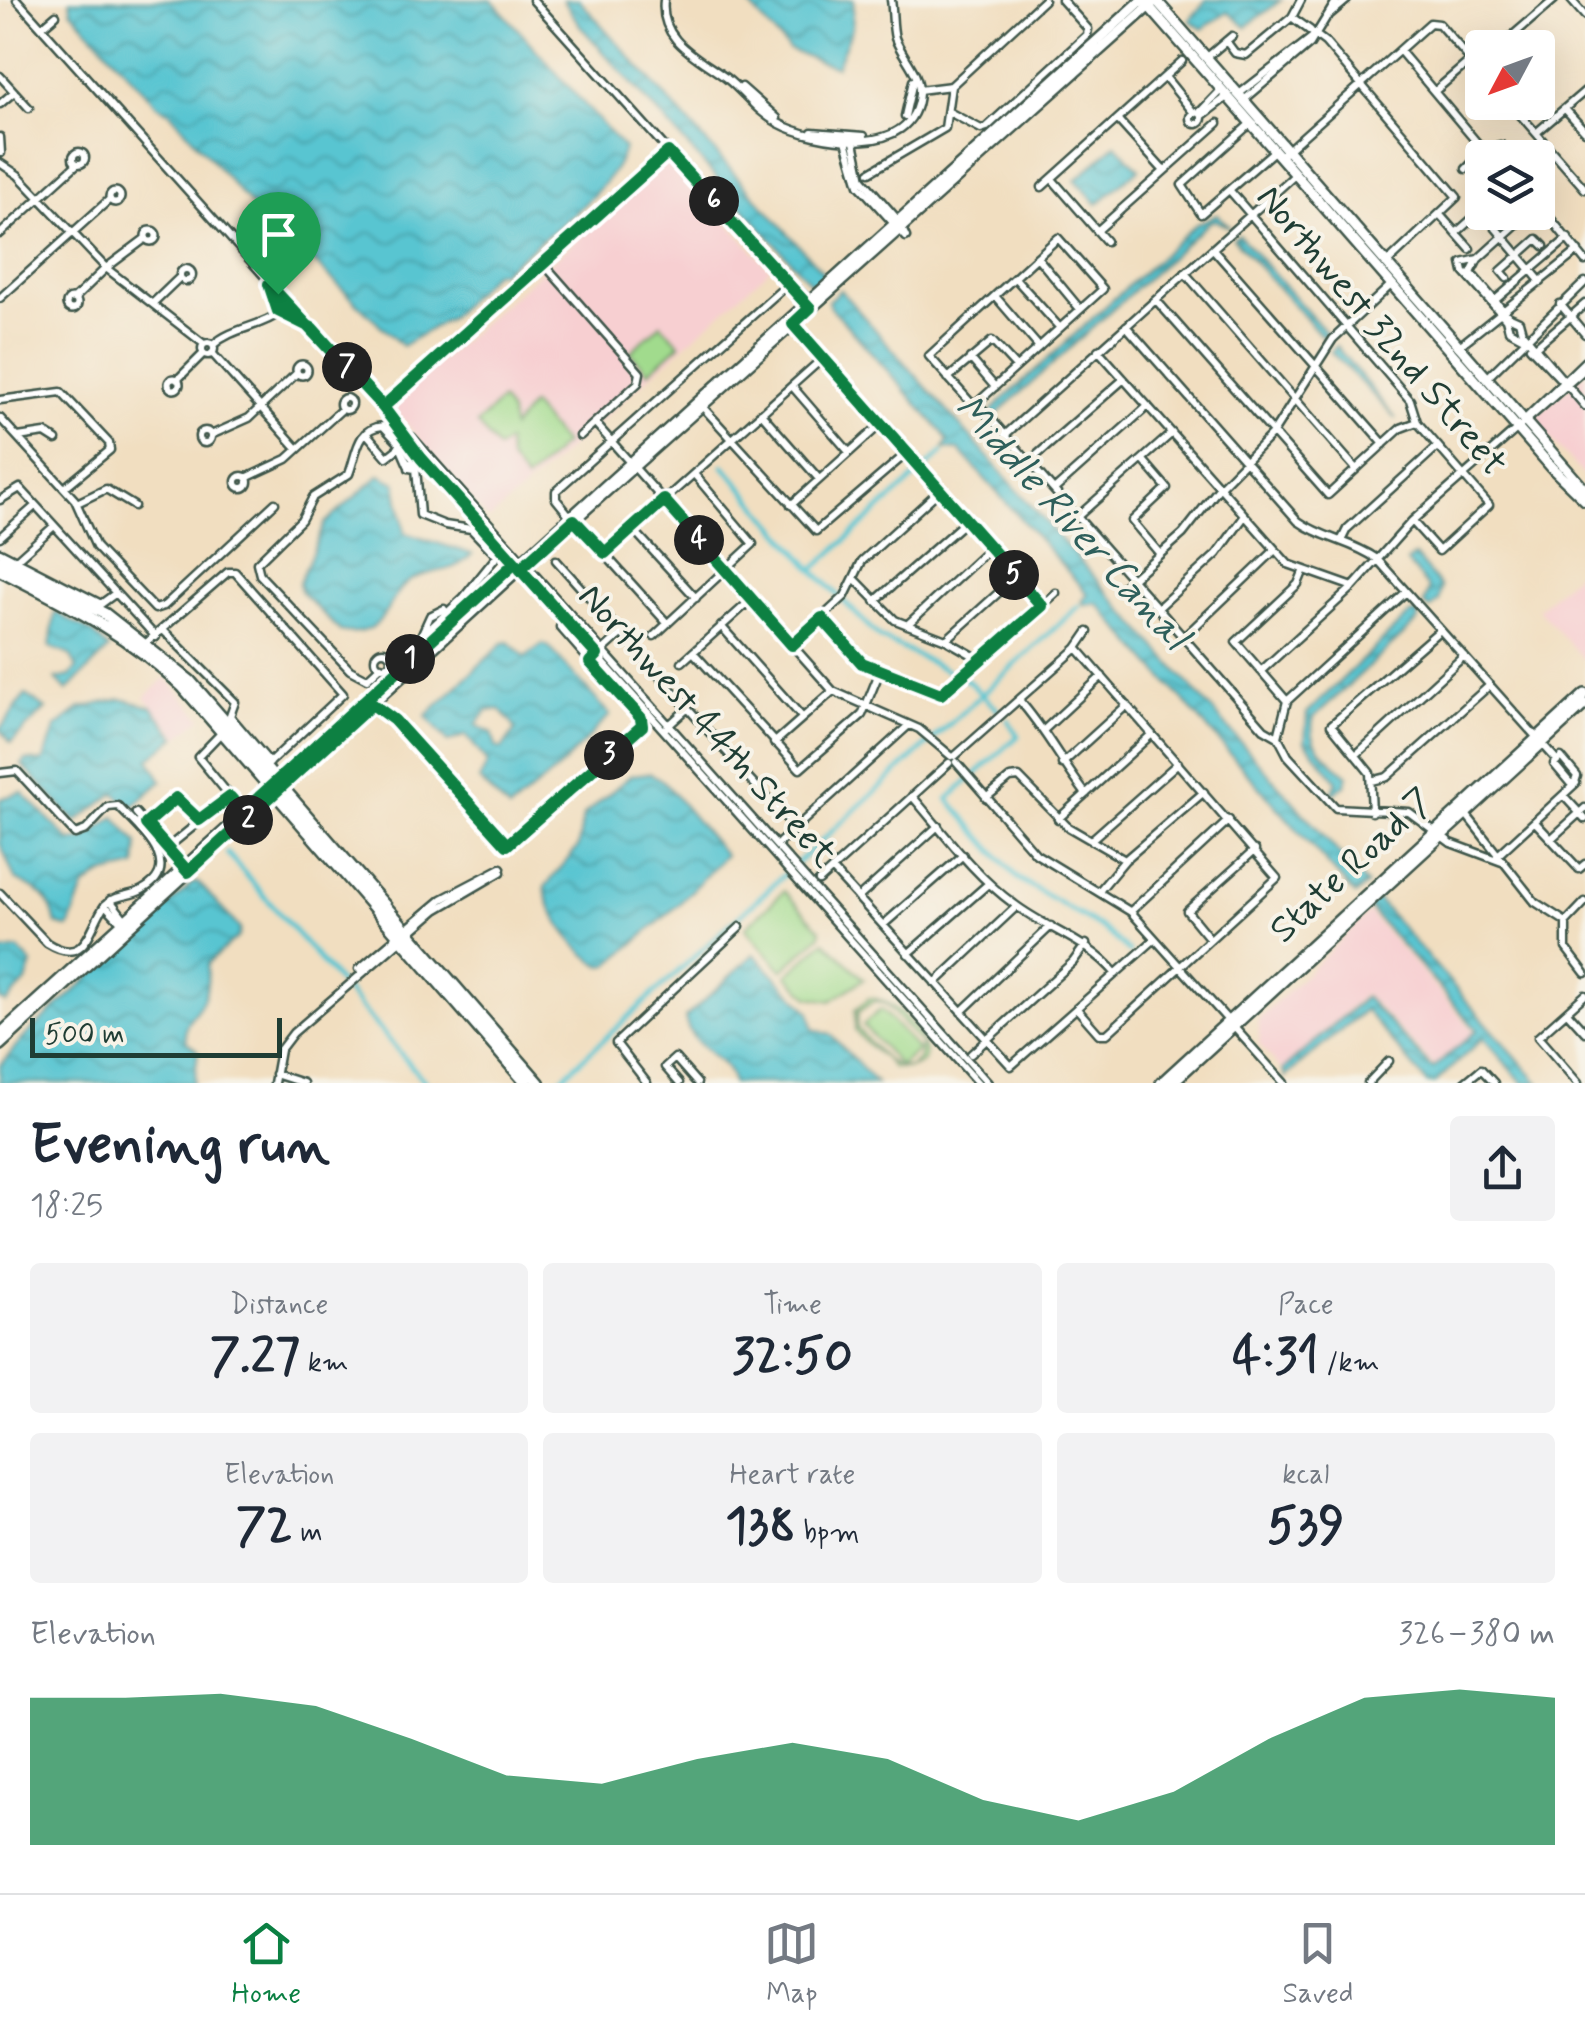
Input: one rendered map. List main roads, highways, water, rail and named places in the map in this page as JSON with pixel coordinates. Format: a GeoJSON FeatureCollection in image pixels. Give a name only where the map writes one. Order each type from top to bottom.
{"type":"FeatureCollection","features":[{"type":"Feature","properties":{"kind":"highway"},"geometry":{"type":"LineString","coordinates":[[7,566],[100,621],[149,644],[404,933],[526,1083]]}},
{"type":"Feature","properties":{"kind":"highway"},"geometry":{"type":"LineString","coordinates":[[7,566],[106,614],[149,644],[190,680],[268,765],[277,788]]}},
{"type":"Feature","properties":{"kind":"highway"},"geometry":{"type":"LineString","coordinates":[[404,933],[434,976],[539,1083]]}},
{"type":"Feature","properties":{"kind":"main road"},"geometry":{"type":"LineString","coordinates":[[1149,1],[1206,58],[1251,122],[1406,288],[1519,425],[1585,490]]}},
{"type":"Feature","properties":{"kind":"main road"},"geometry":{"type":"LineString","coordinates":[[1149,1],[1392,284],[1585,500]]}},
{"type":"Feature","properties":{"kind":"main road"},"geometry":{"type":"LineString","coordinates":[[0,1034],[1149,1]]}},
{"type":"Feature","properties":{"kind":"main road"},"geometry":{"type":"LineString","coordinates":[[1392,284],[1406,288]]}},
{"type":"Feature","properties":{"kind":"main road"},"geometry":{"type":"LineString","coordinates":[[699,403],[793,324],[813,301]]}},
{"type":"Feature","properties":{"kind":"main road"},"geometry":{"type":"LineString","coordinates":[[370,701],[390,664],[520,564]]}},
{"type":"Feature","properties":{"kind":"main road","name":"State Road 7"},"geometry":{"type":"LineString","coordinates":[[1438,833],[1465,813],[1585,694]]}},
{"type":"Feature","properties":{"kind":"main road","name":"State Road 7"},"geometry":{"type":"LineString","coordinates":[[1172,1083],[1305,948],[1585,704]]}},
{"type":"Feature","properties":{"kind":"main road"},"geometry":{"type":"LineString","coordinates":[[186,870],[243,812],[277,788]]}},
{"type":"Feature","properties":{"kind":"main road","name":"State Road 7"},"geometry":{"type":"LineString","coordinates":[[1161,1083],[1302,961],[1361,901]]}},
{"type":"Feature","properties":{"kind":"main road"},"geometry":{"type":"LineString","coordinates":[[0,1045],[127,923]]}},
{"type":"Feature","properties":{"kind":"main road"},"geometry":{"type":"LineString","coordinates":[[1302,961],[1305,948]]}},
{"type":"Feature","properties":{"kind":"water"},"geometry":{"type":"Polygon","coordinates":[[[70,0],[492,0],[624,149],[605,183],[571,216],[501,272],[494,272],[449,318],[402,346],[313,261],[298,260],[171,113],[157,105],[71,10],[70,0]]]}},
{"type":"Feature","properties":{"kind":"water"},"geometry":{"type":"Polygon","coordinates":[[[563,0],[579,0],[827,277],[815,288],[582,28],[563,0]]]}},
{"type":"Feature","properties":{"kind":"water"},"geometry":{"type":"Polygon","coordinates":[[[745,0],[854,0],[852,29],[836,67],[789,50],[745,0]]]}},
{"type":"Feature","properties":{"kind":"water"},"geometry":{"type":"Polygon","coordinates":[[[1206,0],[1281,0],[1246,27],[1228,12],[1202,29],[1190,20],[1206,0]]]}},
{"type":"Feature","properties":{"kind":"water"},"geometry":{"type":"Polygon","coordinates":[[[1116,144],[1139,169],[1097,204],[1076,180],[1116,144]]]}},
{"type":"Feature","properties":{"kind":"water"},"geometry":{"type":"Polygon","coordinates":[[[1217,214],[1230,227],[1215,220],[1209,222],[994,417],[992,410],[1195,225],[1217,214]]]}},
{"type":"Feature","properties":{"kind":"water"},"geometry":{"type":"Polygon","coordinates":[[[1239,235],[1329,336],[1325,340],[1233,238],[1239,235]]]}},
{"type":"Feature","properties":{"kind":"water"},"geometry":{"type":"Polygon","coordinates":[[[840,290],[1367,885],[1355,895],[1097,603],[1084,605],[1082,600],[1088,594],[959,450],[944,449],[948,441],[942,432],[830,306],[828,301],[840,290]]]}},
{"type":"Feature","properties":{"kind":"water"},"geometry":{"type":"Polygon","coordinates":[[[1336,346],[1396,419],[1331,352],[1336,346]]]}},
{"type":"Feature","properties":{"kind":"water"},"geometry":{"type":"Polygon","coordinates":[[[380,475],[396,483],[405,533],[472,554],[458,565],[404,585],[378,623],[368,629],[340,631],[301,592],[299,583],[325,523],[380,475]]]}},
{"type":"Feature","properties":{"kind":"water"},"geometry":{"type":"Polygon","coordinates":[[[1415,556],[1441,587],[1439,601],[1430,609],[1424,604],[1429,589],[1407,562],[1415,556]]]}},
{"type":"Feature","properties":{"kind":"water"},"geometry":{"type":"Polygon","coordinates":[[[55,612],[93,633],[109,649],[67,691],[56,679],[70,676],[77,668],[70,655],[50,647],[55,612]]]}},
{"type":"Feature","properties":{"kind":"water"},"geometry":{"type":"Polygon","coordinates":[[[1418,613],[1418,621],[1314,717],[1316,743],[1348,775],[1345,785],[1330,797],[1337,781],[1305,741],[1307,713],[1410,614],[1418,613]]]}},
{"type":"Feature","properties":{"kind":"water"},"geometry":{"type":"Polygon","coordinates":[[[509,642],[525,657],[543,644],[549,647],[610,715],[561,766],[509,810],[479,780],[488,763],[466,735],[448,742],[426,716],[503,643],[509,642]],[[500,709],[487,711],[476,725],[492,733],[496,747],[502,749],[516,729],[500,709]]]}},
{"type":"Feature","properties":{"kind":"water"},"geometry":{"type":"Polygon","coordinates":[[[26,695],[46,709],[11,743],[0,729],[26,695]]]}},
{"type":"Feature","properties":{"kind":"water"},"geometry":{"type":"Polygon","coordinates":[[[121,699],[152,707],[176,737],[149,759],[162,781],[131,808],[115,793],[76,822],[22,765],[25,760],[43,762],[56,727],[81,708],[121,699]]]}},
{"type":"Feature","properties":{"kind":"water"},"geometry":{"type":"Polygon","coordinates":[[[650,773],[663,781],[725,855],[678,905],[609,965],[602,966],[566,932],[545,887],[578,847],[583,816],[631,775],[650,773]]]}},
{"type":"Feature","properties":{"kind":"water"},"geometry":{"type":"Polygon","coordinates":[[[22,792],[70,841],[83,840],[115,817],[138,844],[136,867],[101,875],[84,888],[69,928],[56,924],[43,896],[15,879],[0,843],[0,799],[22,792]]]}},
{"type":"Feature","properties":{"kind":"water"},"geometry":{"type":"Polygon","coordinates":[[[193,883],[199,883],[240,929],[239,936],[208,963],[204,997],[185,1029],[187,1042],[198,1051],[194,1083],[0,1083],[0,1066],[24,1037],[193,883]]]}},
{"type":"Feature","properties":{"kind":"water"},"geometry":{"type":"Polygon","coordinates":[[[1376,898],[1539,1083],[1523,1083],[1483,1038],[1435,1083],[1427,1083],[1365,1010],[1285,1077],[1283,1070],[1365,997],[1433,1069],[1477,1030],[1367,906],[1376,898]]]}},
{"type":"Feature","properties":{"kind":"water"},"geometry":{"type":"Polygon","coordinates":[[[18,949],[32,964],[26,982],[6,1003],[0,999],[0,952],[18,949]]]}},
{"type":"Feature","properties":{"kind":"water"},"geometry":{"type":"Polygon","coordinates":[[[754,954],[810,1012],[813,1029],[831,1035],[876,1083],[732,1083],[725,1067],[695,1039],[685,1018],[754,954]]]}},
{"type":"Feature","properties":{"kind":"waterway"},"geometry":{"type":"LineString","coordinates":[[942,453],[813,570],[879,637],[968,681],[998,710]]}},
{"type":"Feature","properties":{"kind":"waterway"},"geometry":{"type":"LineString","coordinates":[[724,466],[813,570]]}},
{"type":"Feature","properties":{"kind":"waterway"},"geometry":{"type":"LineString","coordinates":[[556,1083],[1079,606]]}},
{"type":"Feature","properties":{"kind":"waterway"},"geometry":{"type":"LineString","coordinates":[[1008,720],[1018,736],[948,799],[1017,878],[1105,930],[1129,952]]}},
{"type":"Feature","properties":{"kind":"waterway"},"geometry":{"type":"LineString","coordinates":[[227,853],[426,1083]]}},
{"type":"Feature","properties":{"kind":"water label","name":"Middle River Canal"},"geometry":{"type":"Point","coordinates":[1071,523]}}]}
